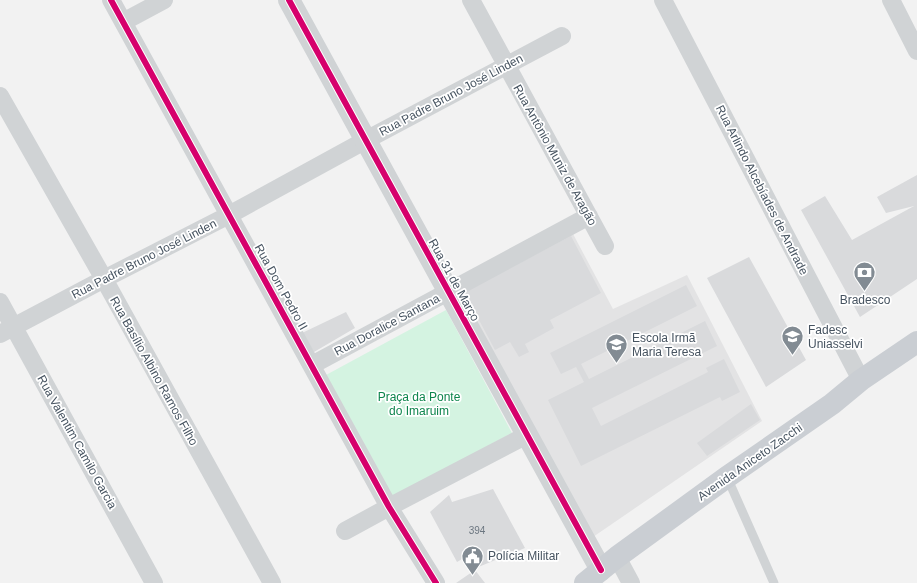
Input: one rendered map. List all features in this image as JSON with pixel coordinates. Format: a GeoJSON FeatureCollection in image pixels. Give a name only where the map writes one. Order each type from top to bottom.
{"type":"FeatureCollection","features":[{"type":"Feature","properties":{"kind":"main road","name":"Avenida Aniceto Zacchi"},"geometry":{"type":"LineString","coordinates":[[601,570],[727,477],[832,404],[861,380],[917,342]]}},
{"type":"Feature","properties":{"kind":"street","name":"Rua Dom Pedro II"},"geometry":{"type":"LineString","coordinates":[[111,0],[389,507],[436,583]]}},
{"type":"Feature","properties":{"kind":"street"},"geometry":{"type":"LineString","coordinates":[[123,22],[164,0]]}},
{"type":"Feature","properties":{"kind":"street","name":"Rua 31 de Março"},"geometry":{"type":"LineString","coordinates":[[289,0],[601,570]]}},
{"type":"Feature","properties":{"kind":"street","name":"Rua Antônio Muniz de Aragão"},"geometry":{"type":"LineString","coordinates":[[471,0],[605,246]]}},
{"type":"Feature","properties":{"kind":"street","name":"Rua Arlindo Alcebíades de Andrade"},"geometry":{"type":"LineString","coordinates":[[663,0],[861,380]]}},
{"type":"Feature","properties":{"kind":"street"},"geometry":{"type":"LineString","coordinates":[[891,0],[917,50]]}},
{"type":"Feature","properties":{"kind":"street","name":"Rua Padre Bruno José Linden"},"geometry":{"type":"LineString","coordinates":[[7,330],[229,215],[562,36]]}},
{"type":"Feature","properties":{"kind":"street","name":"Rua Basílio Albino Ramos Filho"},"geometry":{"type":"LineString","coordinates":[[0,96],[104,279],[272,583]]}},
{"type":"Feature","properties":{"kind":"street","name":"Rua Doralice Santana"},"geometry":{"type":"LineString","coordinates":[[312,365],[589,216]]}},
{"type":"Feature","properties":{"kind":"street","name":"Rua Valentim Camilo Garcia"},"geometry":{"type":"LineString","coordinates":[[0,302],[7,330],[154,583]]}},
{"type":"Feature","properties":{"kind":"street"},"geometry":{"type":"LineString","coordinates":[[345,532],[389,507],[527,435]]}},
{"type":"Feature","properties":{"kind":"street"},"geometry":{"type":"LineString","coordinates":[[601,570],[631,583]]}},
{"type":"Feature","properties":{"kind":"lane"},"geometry":{"type":"LineString","coordinates":[[727,477],[774,583]]}},
{"type":"Feature","properties":{"kind":"shaded area","name":"Escola Irmã Maria Teresa"},"geometry":{"type":"Polygon","coordinates":[[[572,232],[613,309],[687,275],[762,421],[593,537],[461,292],[572,232]]]}},
{"type":"Feature","properties":{"kind":"green space","name":"Praça da Ponte do Imaruim"},"geometry":{"type":"Polygon","coordinates":[[[446,310],[512,433],[393,497],[326,375],[446,310]]]}},
{"type":"Feature","properties":{"kind":"building"},"geometry":{"type":"Polygon","coordinates":[[[917,175],[917,279],[860,317],[801,210],[825,196],[852,240],[914,206],[886,213],[877,197],[917,175]]]}},
{"type":"Feature","properties":{"kind":"building"},"geometry":{"type":"Polygon","coordinates":[[[571,236],[601,293],[550,320],[554,328],[525,344],[529,352],[519,357],[510,342],[495,350],[464,292],[571,236]]]}},
{"type":"Feature","properties":{"kind":"building"},"geometry":{"type":"Polygon","coordinates":[[[749,257],[806,360],[766,387],[707,278],[749,257]]]}},
{"type":"Feature","properties":{"kind":"building"},"geometry":{"type":"Polygon","coordinates":[[[686,285],[697,306],[581,364],[589,379],[705,321],[717,346],[592,408],[601,426],[708,372],[706,368],[724,359],[740,392],[722,401],[720,397],[581,466],[548,400],[584,382],[576,367],[561,374],[550,353],[686,285]]]}},
{"type":"Feature","properties":{"kind":"building"},"geometry":{"type":"Polygon","coordinates":[[[346,312],[355,328],[314,352],[302,333],[346,312]]]}},
{"type":"Feature","properties":{"kind":"building"},"geometry":{"type":"Polygon","coordinates":[[[751,404],[760,420],[707,456],[697,443],[751,404]]]}},
{"type":"Feature","properties":{"kind":"building"},"geometry":{"type":"Polygon","coordinates":[[[493,489],[525,548],[476,568],[469,555],[457,562],[430,512],[449,495],[452,502],[493,489]]]}},
{"type":"Feature","properties":{"kind":"building","name":"Polícia Militar"},"geometry":{"type":"Polygon","coordinates":[[[475,570],[485,583],[456,583],[475,570]]]}},
{"type":"Feature","properties":{"kind":"cycle path"},"geometry":{"type":"LineString","coordinates":[[111,0],[389,507],[436,583]]}},
{"type":"Feature","properties":{"kind":"cycle path"},"geometry":{"type":"LineString","coordinates":[[289,0],[601,570]]}},
{"type":"Feature","properties":{"kind":"place","name":"Bradesco"},"geometry":{"type":"Point","coordinates":[865,292]}},
{"type":"Feature","properties":{"kind":"place","name":"Fadesc Uniasselvi"},"geometry":{"type":"Point","coordinates":[792,356]}},
{"type":"Feature","properties":{"kind":"place","name":"Escola Irmã Maria Teresa"},"geometry":{"type":"Point","coordinates":[617,364]}},
{"type":"Feature","properties":{"kind":"place","name":"Polícia Militar"},"geometry":{"type":"Point","coordinates":[473,576]}}]}
